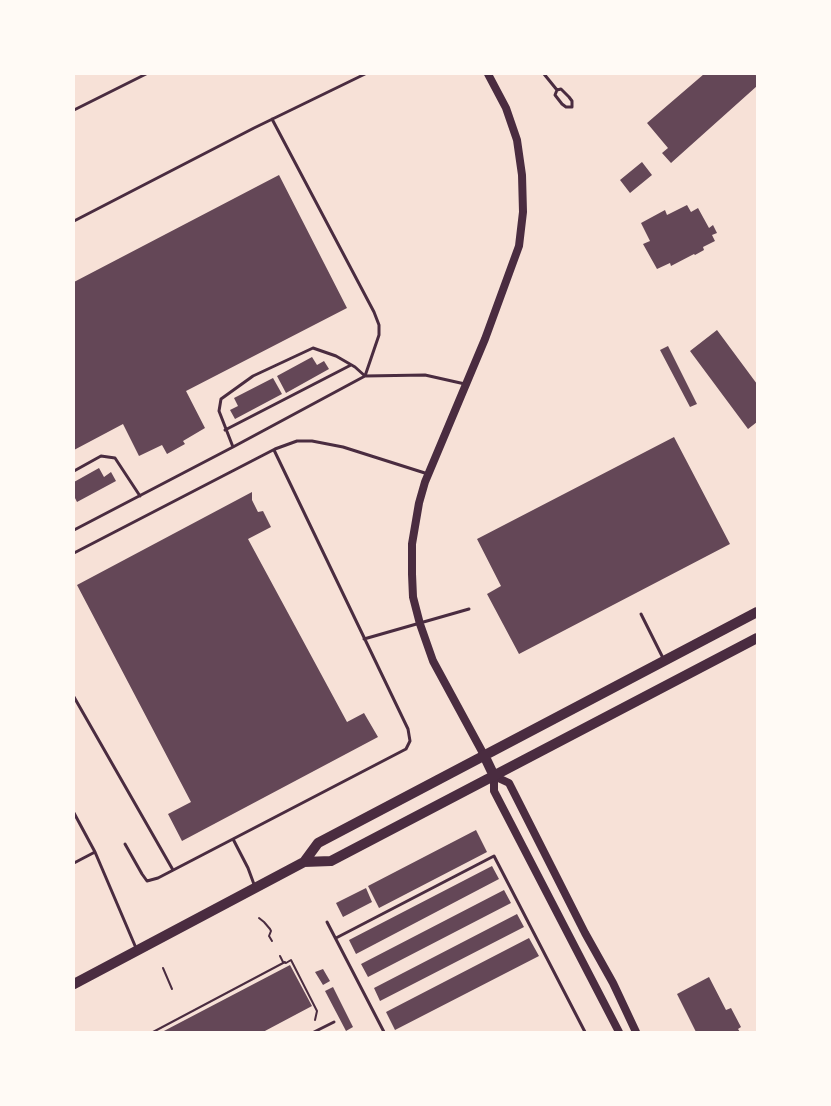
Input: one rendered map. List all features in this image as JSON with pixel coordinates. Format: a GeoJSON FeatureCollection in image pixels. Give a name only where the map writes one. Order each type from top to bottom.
{"type":"FeatureCollection","features":[{"type":"Feature","properties":{"kind":"main road"},"geometry":{"type":"LineString","coordinates":[[74,984],[304,862],[318,843],[757,612]]}},
{"type":"Feature","properties":{"kind":"main road"},"geometry":{"type":"LineString","coordinates":[[304,862],[330,861],[757,638]]}},
{"type":"Feature","properties":{"kind":"main road"},"geometry":{"type":"LineString","coordinates":[[484,755],[494,776]]}},
{"type":"Feature","properties":{"kind":"street"},"geometry":{"type":"LineString","coordinates":[[484,755],[433,661],[420,624],[413,597],[412,544],[419,503],[428,474],[466,384],[520,246],[523,212],[522,175],[517,140],[506,108],[488,74]]}},
{"type":"Feature","properties":{"kind":"street"},"geometry":{"type":"LineString","coordinates":[[620,1032],[494,791],[494,776],[509,784],[585,933],[613,983],[636,1032]]}},
{"type":"Feature","properties":{"kind":"lane"},"geometry":{"type":"LineString","coordinates":[[74,110],[146,74]]}},
{"type":"Feature","properties":{"kind":"lane"},"geometry":{"type":"LineString","coordinates":[[74,221],[272,119],[365,74]]}},
{"type":"Feature","properties":{"kind":"lane"},"geometry":{"type":"LineString","coordinates":[[544,74],[557,90],[561,89],[569,97],[572,101],[572,107],[566,107],[562,104],[555,95],[557,90]]}},
{"type":"Feature","properties":{"kind":"lane"},"geometry":{"type":"LineString","coordinates":[[272,119],[379,325],[379,335],[365,376]]}},
{"type":"Feature","properties":{"kind":"lane"},"geometry":{"type":"LineString","coordinates":[[233,447],[219,412],[221,399],[253,376],[313,348],[336,356],[365,376]]}},
{"type":"Feature","properties":{"kind":"lane"},"geometry":{"type":"LineString","coordinates":[[225,430],[351,365]]}},
{"type":"Feature","properties":{"kind":"lane"},"geometry":{"type":"LineString","coordinates":[[74,530],[365,376],[425,375],[466,384]]}},
{"type":"Feature","properties":{"kind":"lane"},"geometry":{"type":"LineString","coordinates":[[74,554],[274,450],[297,441],[312,441],[343,447],[428,474]]}},
{"type":"Feature","properties":{"kind":"lane"},"geometry":{"type":"LineString","coordinates":[[124,844],[147,880],[158,878],[406,750],[410,741],[408,729],[274,450]]}},
{"type":"Feature","properties":{"kind":"lane"},"geometry":{"type":"LineString","coordinates":[[74,470],[101,456],[115,458],[140,496]]}},
{"type":"Feature","properties":{"kind":"lane"},"geometry":{"type":"LineString","coordinates":[[364,640],[469,609]]}},
{"type":"Feature","properties":{"kind":"lane"},"geometry":{"type":"LineString","coordinates":[[641,614],[664,660]]}},
{"type":"Feature","properties":{"kind":"lane"},"geometry":{"type":"LineString","coordinates":[[74,697],[174,870]]}},
{"type":"Feature","properties":{"kind":"lane"},"geometry":{"type":"LineString","coordinates":[[74,813],[95,852],[137,951]]}},
{"type":"Feature","properties":{"kind":"lane"},"geometry":{"type":"LineString","coordinates":[[233,839],[248,868],[255,888]]}},
{"type":"Feature","properties":{"kind":"lane"},"geometry":{"type":"LineString","coordinates":[[74,863],[95,852]]}},
{"type":"Feature","properties":{"kind":"lane"},"geometry":{"type":"LineString","coordinates":[[336,938],[494,856],[585,1032]]}},
{"type":"Feature","properties":{"kind":"lane"},"geometry":{"type":"LineString","coordinates":[[327,922],[384,1032]]}},
{"type":"Feature","properties":{"kind":"lane"},"geometry":{"type":"LineString","coordinates":[[314,1032],[334,1022]]}},
{"type":"Feature","properties":{"kind":"path"},"geometry":{"type":"LineString","coordinates":[[259,918],[270,929],[269,936],[272,941]]}},
{"type":"Feature","properties":{"kind":"path"},"geometry":{"type":"LineString","coordinates":[[280,956],[283,962],[285,962]]}},
{"type":"Feature","properties":{"kind":"path"},"geometry":{"type":"LineString","coordinates":[[153,1032],[291,960],[317,1011],[315,1020]]}},
{"type":"Feature","properties":{"kind":"path"},"geometry":{"type":"LineString","coordinates":[[163,968],[172,989]]}},
{"type":"Feature","properties":{"kind":"building"},"geometry":{"type":"Polygon","coordinates":[[[704,74],[755,74],[757,86],[671,163],[662,153],[668,148],[647,123],[704,74]]]}},
{"type":"Feature","properties":{"kind":"building"},"geometry":{"type":"Polygon","coordinates":[[[642,162],[652,175],[630,193],[620,180],[642,162]]]}},
{"type":"Feature","properties":{"kind":"building"},"geometry":{"type":"Polygon","coordinates":[[[279,175],[347,308],[186,391],[205,428],[183,441],[185,444],[167,454],[162,445],[139,456],[123,424],[74,450],[74,282],[279,175]]]}},
{"type":"Feature","properties":{"kind":"building"},"geometry":{"type":"Polygon","coordinates":[[[687,205],[691,212],[698,208],[709,228],[713,225],[717,233],[712,235],[715,241],[703,247],[704,250],[695,255],[671,266],[670,263],[657,269],[643,244],[650,241],[641,223],[665,210],[667,215],[687,205]]]}},
{"type":"Feature","properties":{"kind":"building"},"geometry":{"type":"Polygon","coordinates":[[[717,330],[757,384],[757,422],[748,429],[690,351],[717,330]]]}},
{"type":"Feature","properties":{"kind":"building"},"geometry":{"type":"Polygon","coordinates":[[[668,346],[697,404],[690,407],[660,350],[668,346]]]}},
{"type":"Feature","properties":{"kind":"building"},"geometry":{"type":"Polygon","coordinates":[[[312,357],[317,365],[324,361],[329,369],[286,393],[277,376],[312,357]]]}},
{"type":"Feature","properties":{"kind":"building"},"geometry":{"type":"Polygon","coordinates":[[[273,378],[282,394],[235,419],[230,410],[238,406],[234,398],[273,378]]]}},
{"type":"Feature","properties":{"kind":"building"},"geometry":{"type":"Polygon","coordinates":[[[674,437],[730,544],[519,654],[487,594],[501,586],[477,539],[674,437]]]}},
{"type":"Feature","properties":{"kind":"building"},"geometry":{"type":"Polygon","coordinates":[[[99,468],[104,477],[111,472],[116,481],[77,502],[74,496],[74,482],[99,468]]]}},
{"type":"Feature","properties":{"kind":"building"},"geometry":{"type":"Polygon","coordinates":[[[252,492],[252,500],[258,512],[263,511],[271,527],[248,539],[347,722],[364,713],[378,737],[182,841],[168,814],[191,802],[77,585],[252,492]]]}},
{"type":"Feature","properties":{"kind":"building"},"geometry":{"type":"Polygon","coordinates":[[[476,830],[487,852],[379,908],[368,886],[476,830]]]}},
{"type":"Feature","properties":{"kind":"building"},"geometry":{"type":"Polygon","coordinates":[[[492,866],[499,879],[356,954],[349,940],[492,866]]]}},
{"type":"Feature","properties":{"kind":"building"},"geometry":{"type":"Polygon","coordinates":[[[366,888],[372,902],[343,917],[336,903],[366,888]]]}},
{"type":"Feature","properties":{"kind":"building"},"geometry":{"type":"Polygon","coordinates":[[[504,890],[511,903],[368,977],[361,964],[504,890]]]}},
{"type":"Feature","properties":{"kind":"building"},"geometry":{"type":"Polygon","coordinates":[[[517,914],[524,927],[380,1001],[374,988],[517,914]]]}},
{"type":"Feature","properties":{"kind":"building"},"geometry":{"type":"Polygon","coordinates":[[[529,938],[539,956],[395,1030],[386,1012],[529,938]]]}},
{"type":"Feature","properties":{"kind":"building"},"geometry":{"type":"Polygon","coordinates":[[[290,965],[312,1006],[263,1032],[162,1032],[290,965]]]}},
{"type":"Feature","properties":{"kind":"building"},"geometry":{"type":"Polygon","coordinates":[[[323,969],[330,981],[323,985],[315,972],[323,969]]]}},
{"type":"Feature","properties":{"kind":"building"},"geometry":{"type":"Polygon","coordinates":[[[709,977],[726,1010],[731,1008],[741,1027],[738,1029],[740,1032],[696,1032],[677,994],[709,977]]]}},
{"type":"Feature","properties":{"kind":"building"},"geometry":{"type":"Polygon","coordinates":[[[333,987],[353,1027],[346,1031],[325,991],[333,987]]]}}]}
